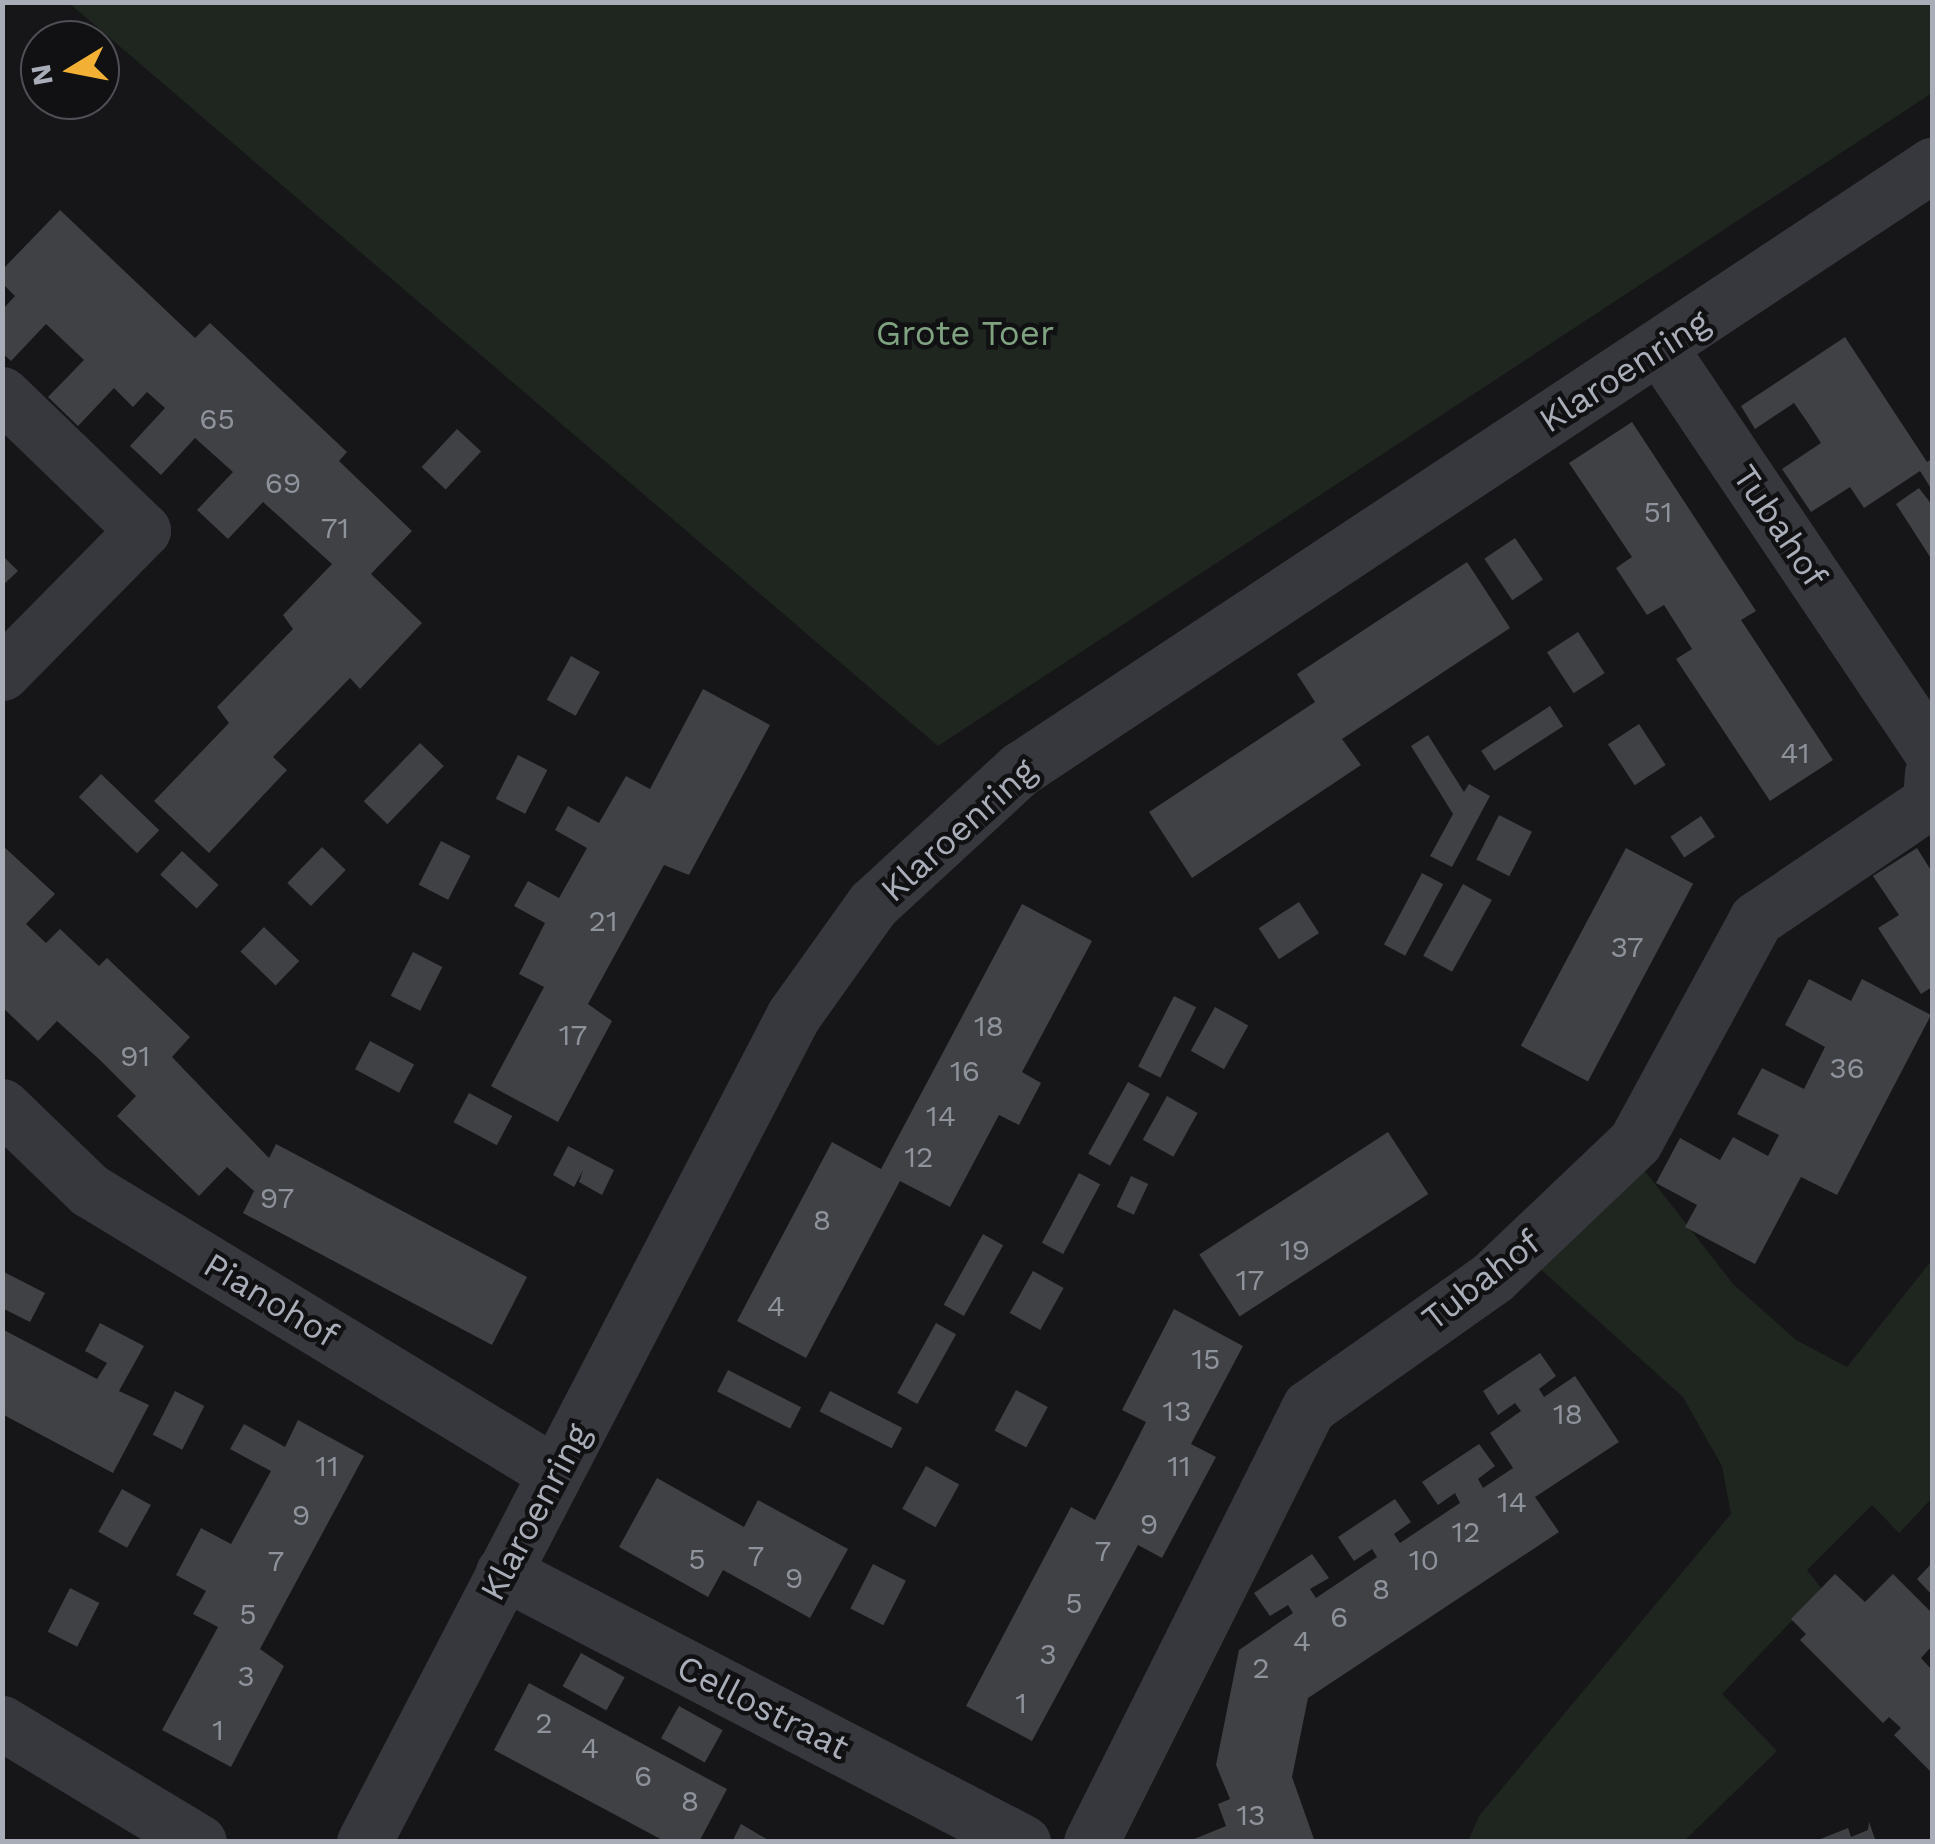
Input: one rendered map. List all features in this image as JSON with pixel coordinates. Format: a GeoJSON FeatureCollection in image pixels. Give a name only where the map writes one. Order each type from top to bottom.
{"type":"FeatureCollection","features":[{"type":"Feature","properties":{"kind":"street","name":"Klaroenring"},"geometry":{"type":"LineString","coordinates":[[364,1842],[793,1016],[873,904],[1020,768],[1932,165]]}},
{"type":"Feature","properties":{"kind":"street","name":"Tubahof"},"geometry":{"type":"LineString","coordinates":[[1660,348],[1932,753]]}},
{"type":"Feature","properties":{"kind":"street"},"geometry":{"type":"LineString","coordinates":[[2,394],[143,530],[2,673]]}},
{"type":"Feature","properties":{"kind":"street","name":"Tubahof"},"geometry":{"type":"LineString","coordinates":[[1091,1842],[1309,1407],[1493,1277],[1635,1142],[1756,918],[1930,801],[1932,773]]}},
{"type":"Feature","properties":{"kind":"street","name":"Pianohof"},"geometry":{"type":"LineString","coordinates":[[2,1106],[89,1190],[555,1473]]}},
{"type":"Feature","properties":{"kind":"street","name":"Cellostraat"},"geometry":{"type":"LineString","coordinates":[[504,1572],[1023,1842]]}},
{"type":"Feature","properties":{"kind":"street"},"geometry":{"type":"LineString","coordinates":[[2,1723],[199,1842]]}},
{"type":"Feature","properties":{"kind":"green space","name":"Grote Toer"},"geometry":{"type":"Polygon","coordinates":[[[1932,2],[1932,93],[938,746],[120,47],[120,20],[89,20],[69,3],[1932,2]]]}},
{"type":"Feature","properties":{"kind":"green space"},"geometry":{"type":"Polygon","coordinates":[[[1645,1171],[1733,1284],[1796,1340],[1847,1367],[1932,1260],[1932,1498],[1899,1533],[1872,1505],[1807,1570],[1822,1589],[1722,1694],[1777,1751],[1684,1841],[1468,1842],[1479,1816],[1731,1514],[1722,1466],[1683,1397],[1536,1265],[1645,1171]]]}},
{"type":"Feature","properties":{"kind":"building"},"geometry":{"type":"Polygon","coordinates":[[[60,210],[195,338],[210,323],[347,452],[339,461],[412,531],[371,574],[422,623],[360,689],[350,678],[273,757],[287,770],[209,853],[154,801],[229,723],[217,707],[293,629],[283,615],[332,564],[263,502],[228,539],[197,510],[233,472],[195,438],[161,475],[130,446],[165,408],[147,392],[133,407],[114,388],[78,426],[48,397],[84,360],[46,324],[11,361],[2,353],[2,310],[15,296],[2,283],[2,270],[60,210]]]}},
{"type":"Feature","properties":{"kind":"building"},"geometry":{"type":"Polygon","coordinates":[[[1845,337],[1927,462],[1932,459],[1932,490],[1920,471],[1864,508],[1850,487],[1811,512],[1782,469],[1821,443],[1808,423],[1794,403],[1755,429],[1741,406],[1845,337]]]}},
{"type":"Feature","properties":{"kind":"building"},"geometry":{"type":"Polygon","coordinates":[[[1632,422],[1756,611],[1741,620],[1833,760],[1770,801],[1676,659],[1692,649],[1664,605],[1647,615],[1616,568],[1632,557],[1569,463],[1632,422]]]}},
{"type":"Feature","properties":{"kind":"building"},"geometry":{"type":"Polygon","coordinates":[[[457,429],[481,452],[446,490],[422,467],[457,429]]]}},
{"type":"Feature","properties":{"kind":"building"},"geometry":{"type":"Polygon","coordinates":[[[1919,488],[1932,505],[1932,560],[1896,504],[1919,488]]]}},
{"type":"Feature","properties":{"kind":"building"},"geometry":{"type":"Polygon","coordinates":[[[1515,538],[1543,579],[1512,600],[1484,559],[1515,538]]]}},
{"type":"Feature","properties":{"kind":"building"},"geometry":{"type":"Polygon","coordinates":[[[2,555],[18,571],[2,586],[2,555]]]}},
{"type":"Feature","properties":{"kind":"building"},"geometry":{"type":"Polygon","coordinates":[[[1467,562],[1510,628],[1342,739],[1361,765],[1192,878],[1149,812],[1315,702],[1297,674],[1467,562]]]}},
{"type":"Feature","properties":{"kind":"building"},"geometry":{"type":"Polygon","coordinates":[[[1578,632],[1605,673],[1574,693],[1547,652],[1578,632]]]}},
{"type":"Feature","properties":{"kind":"building"},"geometry":{"type":"Polygon","coordinates":[[[571,656],[600,672],[576,716],[547,700],[571,656]]]}},
{"type":"Feature","properties":{"kind":"building"},"geometry":{"type":"Polygon","coordinates":[[[703,689],[770,725],[689,875],[664,865],[588,1004],[612,1021],[558,1122],[491,1086],[544,987],[519,974],[545,923],[514,906],[528,881],[559,898],[587,848],[555,830],[568,806],[599,823],[626,776],[650,789],[703,689]]]}},
{"type":"Feature","properties":{"kind":"building"},"geometry":{"type":"Polygon","coordinates":[[[1550,706],[1563,726],[1494,771],[1481,751],[1550,706]]]}},
{"type":"Feature","properties":{"kind":"building"},"geometry":{"type":"Polygon","coordinates":[[[1639,724],[1666,765],[1635,785],[1608,744],[1639,724]]]}},
{"type":"Feature","properties":{"kind":"building"},"geometry":{"type":"Polygon","coordinates":[[[1428,735],[1464,792],[1469,784],[1490,796],[1452,867],[1430,856],[1453,814],[1411,746],[1428,735]]]}},
{"type":"Feature","properties":{"kind":"building"},"geometry":{"type":"Polygon","coordinates":[[[420,743],[444,766],[387,824],[364,801],[420,743]]]}},
{"type":"Feature","properties":{"kind":"building"},"geometry":{"type":"Polygon","coordinates":[[[518,755],[547,770],[525,814],[496,799],[518,755]]]}},
{"type":"Feature","properties":{"kind":"building"},"geometry":{"type":"Polygon","coordinates":[[[101,774],[159,830],[137,853],[79,797],[101,774]]]}},
{"type":"Feature","properties":{"kind":"building"},"geometry":{"type":"Polygon","coordinates":[[[1499,815],[1532,832],[1509,876],[1476,860],[1499,815]]]}},
{"type":"Feature","properties":{"kind":"building"},"geometry":{"type":"Polygon","coordinates":[[[1701,816],[1715,837],[1684,857],[1670,837],[1701,816]]]}},
{"type":"Feature","properties":{"kind":"building"},"geometry":{"type":"Polygon","coordinates":[[[441,841],[470,856],[448,900],[419,885],[441,841]]]}},
{"type":"Feature","properties":{"kind":"building"},"geometry":{"type":"Polygon","coordinates":[[[2,845],[55,894],[26,924],[46,943],[60,929],[99,966],[107,958],[190,1037],[172,1057],[269,1158],[276,1144],[527,1277],[492,1345],[243,1213],[254,1191],[227,1167],[199,1196],[117,1116],[136,1096],[100,1060],[57,1021],[38,1041],[2,1007],[2,845]]]}},
{"type":"Feature","properties":{"kind":"building"},"geometry":{"type":"Polygon","coordinates":[[[322,847],[346,870],[311,906],[287,883],[322,847]]]}},
{"type":"Feature","properties":{"kind":"building"},"geometry":{"type":"Polygon","coordinates":[[[1626,848],[1693,884],[1588,1081],[1521,1046],[1626,848]]]}},
{"type":"Feature","properties":{"kind":"building"},"geometry":{"type":"Polygon","coordinates":[[[1917,848],[1932,872],[1932,987],[1921,994],[1878,928],[1899,915],[1873,876],[1917,848]]]}},
{"type":"Feature","properties":{"kind":"building"},"geometry":{"type":"Polygon","coordinates":[[[182,851],[219,885],[197,909],[160,874],[182,851]]]}},
{"type":"Feature","properties":{"kind":"building"},"geometry":{"type":"Polygon","coordinates":[[[1422,873],[1443,884],[1405,956],[1384,945],[1422,873]]]}},
{"type":"Feature","properties":{"kind":"building"},"geometry":{"type":"Polygon","coordinates":[[[1463,884],[1492,900],[1452,972],[1423,956],[1463,884]]]}},
{"type":"Feature","properties":{"kind":"building"},"geometry":{"type":"Polygon","coordinates":[[[1299,902],[1319,933],[1279,959],[1259,928],[1299,902]]]}},
{"type":"Feature","properties":{"kind":"building"},"geometry":{"type":"Polygon","coordinates":[[[1022,904],[1092,941],[1022,1072],[1041,1083],[1019,1125],[999,1115],[950,1207],[900,1181],[806,1358],[737,1321],[832,1142],[881,1169],[1022,904]]]}},
{"type":"Feature","properties":{"kind":"building"},"geometry":{"type":"Polygon","coordinates":[[[264,927],[299,961],[276,985],[240,951],[264,927]]]}},
{"type":"Feature","properties":{"kind":"building"},"geometry":{"type":"Polygon","coordinates":[[[413,952],[442,967],[420,1011],[391,996],[413,952]]]}},
{"type":"Feature","properties":{"kind":"building"},"geometry":{"type":"Polygon","coordinates":[[[1809,979],[1851,1001],[1862,979],[1931,1015],[1837,1195],[1801,1177],[1755,1264],[1685,1227],[1697,1205],[1656,1183],[1680,1138],[1720,1160],[1733,1137],[1768,1156],[1779,1135],[1737,1114],[1762,1068],[1804,1089],[1825,1047],[1785,1025],[1809,979]]]}},
{"type":"Feature","properties":{"kind":"building"},"geometry":{"type":"Polygon","coordinates":[[[1174,996],[1196,1007],[1160,1078],[1138,1066],[1174,996]]]}},
{"type":"Feature","properties":{"kind":"building"},"geometry":{"type":"Polygon","coordinates":[[[1215,1007],[1248,1025],[1224,1069],[1191,1051],[1215,1007]]]}},
{"type":"Feature","properties":{"kind":"building"},"geometry":{"type":"Polygon","coordinates":[[[370,1041],[414,1064],[399,1093],[355,1069],[370,1041]]]}},
{"type":"Feature","properties":{"kind":"building"},"geometry":{"type":"Polygon","coordinates":[[[1128,1082],[1150,1094],[1110,1166],[1088,1154],[1128,1082]]]}},
{"type":"Feature","properties":{"kind":"building"},"geometry":{"type":"Polygon","coordinates":[[[469,1093],[512,1116],[497,1145],[454,1122],[469,1093]]]}},
{"type":"Feature","properties":{"kind":"building"},"geometry":{"type":"Polygon","coordinates":[[[1167,1096],[1198,1113],[1173,1157],[1143,1140],[1167,1096]]]}},
{"type":"Feature","properties":{"kind":"building"},"geometry":{"type":"Polygon","coordinates":[[[1388,1132],[1428,1194],[1240,1317],[1199,1255],[1388,1132]]]}},
{"type":"Feature","properties":{"kind":"building"},"geometry":{"type":"Polygon","coordinates":[[[568,1146],[614,1170],[602,1195],[579,1182],[583,1170],[574,1187],[553,1175],[568,1146]]]}},
{"type":"Feature","properties":{"kind":"building"},"geometry":{"type":"Polygon","coordinates":[[[1079,1173],[1100,1184],[1063,1254],[1042,1243],[1079,1173]]]}},
{"type":"Feature","properties":{"kind":"building"},"geometry":{"type":"Polygon","coordinates":[[[1131,1176],[1148,1184],[1134,1215],[1117,1207],[1131,1176]]]}},
{"type":"Feature","properties":{"kind":"building"},"geometry":{"type":"Polygon","coordinates":[[[983,1234],[1003,1245],[964,1316],[944,1305],[983,1234]]]}},
{"type":"Feature","properties":{"kind":"building"},"geometry":{"type":"Polygon","coordinates":[[[2,1271],[45,1293],[30,1322],[2,1308],[2,1271]]]}},
{"type":"Feature","properties":{"kind":"building"},"geometry":{"type":"Polygon","coordinates":[[[1033,1271],[1064,1288],[1040,1330],[1010,1313],[1033,1271]]]}},
{"type":"Feature","properties":{"kind":"building"},"geometry":{"type":"Polygon","coordinates":[[[1174,1309],[1243,1346],[1191,1444],[1216,1457],[1162,1558],[1138,1545],[1032,1741],[966,1706],[1071,1507],[1095,1520],[1121,1471],[1146,1422],[1122,1410],[1174,1309]]]}},
{"type":"Feature","properties":{"kind":"building"},"geometry":{"type":"Polygon","coordinates":[[[100,1323],[144,1346],[119,1391],[149,1405],[113,1473],[2,1414],[2,1329],[97,1379],[107,1363],[85,1351],[100,1323]]]}},
{"type":"Feature","properties":{"kind":"building"},"geometry":{"type":"Polygon","coordinates":[[[936,1323],[956,1334],[917,1404],[897,1393],[936,1323]]]}},
{"type":"Feature","properties":{"kind":"building"},"geometry":{"type":"Polygon","coordinates":[[[1540,1353],[1556,1376],[1539,1389],[1544,1397],[1575,1376],[1619,1442],[1535,1497],[1559,1532],[1308,1698],[1292,1777],[1315,1842],[1187,1842],[1226,1826],[1218,1804],[1230,1799],[1216,1765],[1239,1650],[1293,1613],[1288,1605],[1270,1616],[1254,1593],[1312,1554],[1329,1578],[1310,1589],[1316,1598],[1377,1557],[1372,1549],[1354,1561],[1338,1537],[1395,1499],[1411,1522],[1394,1534],[1400,1543],[1460,1503],[1455,1493],[1438,1505],[1422,1482],[1479,1444],[1495,1466],[1478,1479],[1483,1488],[1513,1468],[1490,1433],[1521,1411],[1515,1403],[1498,1415],[1483,1391],[1540,1353]]]}},
{"type":"Feature","properties":{"kind":"building"},"geometry":{"type":"Polygon","coordinates":[[[728,1370],[801,1407],[790,1429],[717,1391],[728,1370]]]}},
{"type":"Feature","properties":{"kind":"building"},"geometry":{"type":"Polygon","coordinates":[[[1016,1390],[1048,1407],[1026,1448],[994,1431],[1016,1390]]]}},
{"type":"Feature","properties":{"kind":"building"},"geometry":{"type":"Polygon","coordinates":[[[175,1391],[204,1406],[182,1450],[153,1435],[175,1391]]]}},
{"type":"Feature","properties":{"kind":"building"},"geometry":{"type":"Polygon","coordinates":[[[830,1391],[902,1428],[892,1448],[820,1411],[830,1391]]]}},
{"type":"Feature","properties":{"kind":"building"},"geometry":{"type":"Polygon","coordinates":[[[298,1420],[364,1456],[260,1649],[284,1666],[231,1767],[162,1730],[218,1627],[193,1614],[206,1591],[176,1575],[201,1528],[231,1544],[271,1471],[230,1449],[244,1424],[285,1447],[298,1420]]]}},
{"type":"Feature","properties":{"kind":"building"},"geometry":{"type":"Polygon","coordinates":[[[926,1466],[959,1484],[935,1527],[902,1509],[926,1466]]]}},
{"type":"Feature","properties":{"kind":"building"},"geometry":{"type":"Polygon","coordinates":[[[657,1478],[744,1527],[758,1500],[848,1549],[810,1618],[723,1570],[708,1597],[619,1547],[657,1478]]]}},
{"type":"Feature","properties":{"kind":"building"},"geometry":{"type":"Polygon","coordinates":[[[122,1489],[151,1505],[127,1548],[98,1532],[122,1489]]]}},
{"type":"Feature","properties":{"kind":"building"},"geometry":{"type":"Polygon","coordinates":[[[1932,1563],[1932,1595],[1917,1579],[1932,1563]]]}},
{"type":"Feature","properties":{"kind":"building"},"geometry":{"type":"Polygon","coordinates":[[[873,1564],[906,1581],[883,1625],[850,1609],[873,1564]]]}},
{"type":"Feature","properties":{"kind":"building"},"geometry":{"type":"Polygon","coordinates":[[[1835,1574],[1865,1602],[1893,1574],[1932,1613],[1932,1646],[1921,1658],[1932,1670],[1932,1773],[1894,1735],[1901,1728],[1889,1717],[1883,1723],[1800,1640],[1806,1634],[1791,1619],[1835,1574]]]}},
{"type":"Feature","properties":{"kind":"building"},"geometry":{"type":"Polygon","coordinates":[[[70,1588],[99,1603],[77,1647],[48,1632],[70,1588]]]}},
{"type":"Feature","properties":{"kind":"building"},"geometry":{"type":"Polygon","coordinates":[[[581,1653],[625,1677],[606,1710],[563,1686],[581,1653]]]}},
{"type":"Feature","properties":{"kind":"building"},"geometry":{"type":"Polygon","coordinates":[[[529,1683],[727,1789],[699,1842],[666,1842],[494,1750],[529,1683]]]}},
{"type":"Feature","properties":{"kind":"building"},"geometry":{"type":"Polygon","coordinates":[[[679,1706],[723,1730],[705,1763],[661,1738],[679,1706]]]}},
{"type":"Feature","properties":{"kind":"building"},"geometry":{"type":"Polygon","coordinates":[[[1869,1822],[1876,1842],[1813,1842],[1848,1828],[1851,1837],[1868,1830],[1869,1822]]]}},
{"type":"Feature","properties":{"kind":"building"},"geometry":{"type":"Polygon","coordinates":[[[741,1824],[763,1837],[772,1842],[732,1842],[741,1824]]]}}]}
